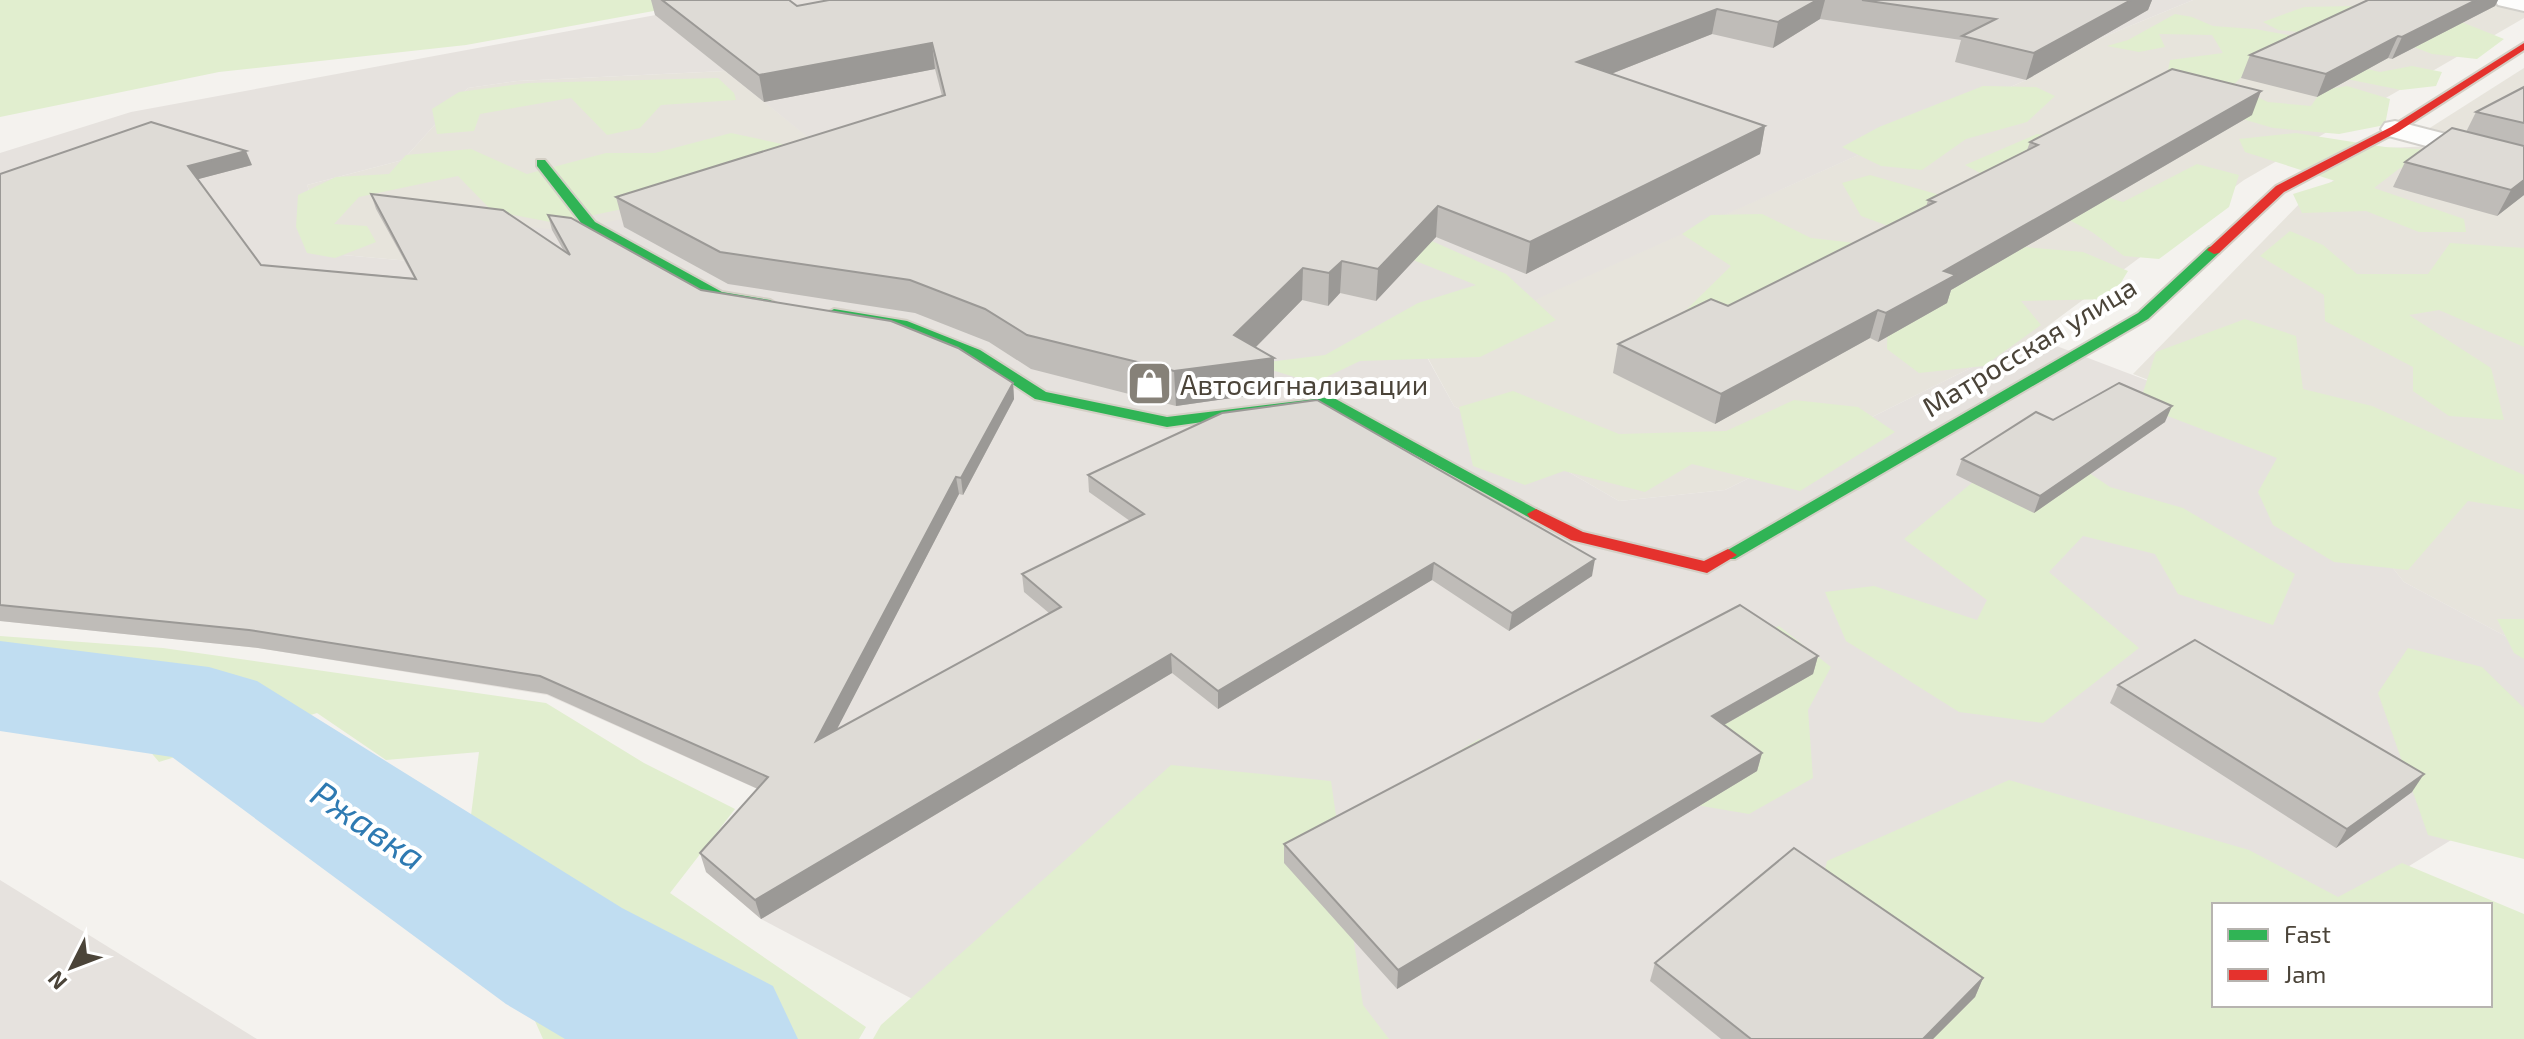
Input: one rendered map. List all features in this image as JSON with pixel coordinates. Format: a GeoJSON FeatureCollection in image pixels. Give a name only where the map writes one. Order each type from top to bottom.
{"type":"FeatureCollection","features":[{"type":"Feature","properties":{"kind":"street"},"geometry":{"type":"LineString","coordinates":[[2506,0],[2524,4]]}},
{"type":"Feature","properties":{"kind":"street","name":"Матросская улица"},"geometry":{"type":"LineString","coordinates":[[541,163],[590,225],[718,296],[902,324],[975,353],[1041,396],[1167,422],[1326,400],[1577,536],[1707,567],[2143,316],[2280,189],[2395,129],[2524,46]]}},
{"type":"Feature","properties":{"kind":"street"},"geometry":{"type":"LineString","coordinates":[[2395,129],[2524,163]]}},
{"type":"Feature","properties":{"kind":"shaded area"},"geometry":{"type":"Polygon","coordinates":[[[737,0],[2193,0],[2096,40],[2026,80],[1423,350],[1454,406],[1619,501],[1725,490],[2033,337],[2285,433],[2404,582],[2524,646],[2524,795],[2349,903],[2212,903],[2212,908],[2129,1039],[988,1039],[761,919],[706,872],[773,796],[547,695],[258,648],[0,621],[0,153],[131,112],[737,0]],[[725,71],[517,81],[468,88],[403,160],[307,185],[332,254],[432,263],[494,223],[566,231],[707,201],[835,159],[725,71]]]}},
{"type":"Feature","properties":{"kind":"shaded area"},"geometry":{"type":"Polygon","coordinates":[[[2193,0],[2489,0],[2524,13],[2524,18],[2244,180],[2033,337],[1725,490],[1619,501],[1454,406],[1423,349],[2026,80],[2096,40],[2193,0]]]}},
{"type":"Feature","properties":{"kind":"shaded area"},"geometry":{"type":"Polygon","coordinates":[[[2524,68],[2524,157],[2425,131],[2524,68]]]}},
{"type":"Feature","properties":{"kind":"shaded area"},"geometry":{"type":"Polygon","coordinates":[[[725,71],[836,159],[707,201],[432,263],[332,254],[307,185],[403,160],[468,88],[517,81],[725,71]]]}},
{"type":"Feature","properties":{"kind":"shaded area"},"geometry":{"type":"Polygon","coordinates":[[[2433,146],[2524,171],[2524,646],[2404,582],[2285,433],[2133,374],[2305,198],[2387,148],[2433,146]]]}},
{"type":"Feature","properties":{"kind":"shaded area"},"geometry":{"type":"Polygon","coordinates":[[[0,880],[257,1039],[0,1039],[0,880]]]}},
{"type":"Feature","properties":{"kind":"green space"},"geometry":{"type":"Polygon","coordinates":[[[0,0],[714,0],[466,45],[219,72],[0,117],[0,0]]]}},
{"type":"Feature","properties":{"kind":"green space"},"geometry":{"type":"Polygon","coordinates":[[[2355,6],[2405,19],[2464,23],[2504,39],[2477,59],[2432,54],[2365,28],[2317,34],[2278,30],[2263,22],[2304,7],[2355,6]]]}},
{"type":"Feature","properties":{"kind":"green space"},"geometry":{"type":"Polygon","coordinates":[[[2175,14],[2213,26],[2255,29],[2333,43],[2363,68],[2380,72],[2412,66],[2442,72],[2436,86],[2401,90],[2307,71],[2248,71],[2232,86],[2268,102],[2311,106],[2322,90],[2347,86],[2390,99],[2385,125],[2339,134],[2273,128],[2229,115],[2167,76],[2170,60],[2223,53],[2212,35],[2159,34],[2165,47],[2139,52],[2107,46],[2128,40],[2175,14]]]}},
{"type":"Feature","properties":{"kind":"green space"},"geometry":{"type":"Polygon","coordinates":[[[718,78],[734,93],[736,100],[661,105],[640,128],[607,135],[571,98],[480,114],[474,131],[437,134],[432,109],[459,92],[528,83],[718,78]]]}},
{"type":"Feature","properties":{"kind":"green space"},"geometry":{"type":"Polygon","coordinates":[[[1983,86],[2036,87],[2055,96],[2027,122],[1966,139],[1922,170],[1881,166],[1842,147],[1879,127],[1983,86]]]}},
{"type":"Feature","properties":{"kind":"green space"},"geometry":{"type":"Polygon","coordinates":[[[731,133],[782,144],[796,157],[703,192],[556,223],[492,211],[458,176],[359,197],[334,224],[367,226],[376,242],[335,258],[307,253],[296,227],[298,195],[336,177],[389,174],[406,155],[471,149],[527,174],[606,153],[655,153],[731,133]]]}},
{"type":"Feature","properties":{"kind":"green space"},"geometry":{"type":"Polygon","coordinates":[[[2296,133],[2385,147],[2479,153],[2473,174],[2400,168],[2374,188],[2464,219],[2466,232],[2419,232],[2366,211],[2302,213],[2293,194],[2335,181],[2245,152],[2239,139],[2296,133]]]}},
{"type":"Feature","properties":{"kind":"green space"},"geometry":{"type":"Polygon","coordinates":[[[2037,134],[2059,136],[2053,182],[2123,202],[2197,164],[2239,175],[2229,207],[2159,259],[2124,256],[2092,232],[1965,165],[2037,134]]]}},
{"type":"Feature","properties":{"kind":"green space"},"geometry":{"type":"Polygon","coordinates":[[[1870,175],[1947,197],[1942,240],[2083,252],[2128,271],[2111,299],[2021,301],[2041,325],[1984,366],[1919,373],[1887,349],[1888,290],[1791,328],[1681,315],[1731,266],[1682,234],[1711,215],[1762,214],[1811,238],[1891,247],[1913,235],[1861,216],[1842,183],[1870,175]]]}},
{"type":"Feature","properties":{"kind":"green space"},"geometry":{"type":"Polygon","coordinates":[[[1405,229],[1506,274],[1556,320],[1480,357],[1360,361],[1314,383],[1252,364],[1325,355],[1418,303],[1476,285],[1363,240],[1405,229]]]}},
{"type":"Feature","properties":{"kind":"green space"},"geometry":{"type":"Polygon","coordinates":[[[2290,231],[2323,245],[2357,274],[2428,274],[2450,243],[2524,248],[2524,347],[2439,310],[2409,315],[2491,368],[2504,420],[2449,416],[2413,391],[2413,367],[2325,321],[2324,295],[2260,256],[2290,231]]]}},
{"type":"Feature","properties":{"kind":"green space"},"geometry":{"type":"Polygon","coordinates":[[[2245,319],[2296,336],[2303,389],[2372,406],[2524,475],[2524,510],[2468,501],[2408,570],[2334,562],[2273,525],[2258,492],[2277,458],[2139,405],[2156,352],[2245,319]]]}},
{"type":"Feature","properties":{"kind":"green space"},"geometry":{"type":"Polygon","coordinates":[[[1513,391],[1619,434],[1726,431],[1794,400],[1858,407],[1895,432],[1800,491],[1692,464],[1645,492],[1564,471],[1525,485],[1473,466],[1459,407],[1513,391]]]}},
{"type":"Feature","properties":{"kind":"green space"},"geometry":{"type":"Polygon","coordinates":[[[2061,454],[2110,487],[2183,508],[2295,574],[2273,625],[2178,594],[2155,554],[2083,536],[2049,572],[2139,648],[2043,723],[1959,712],[1846,641],[1825,592],[1874,586],[1977,620],[1987,600],[1904,539],[2002,458],[2061,454]]]}},
{"type":"Feature","properties":{"kind":"green space"},"geometry":{"type":"Polygon","coordinates":[[[2497,619],[2524,619],[2524,659],[2514,653],[2497,619]]]}},
{"type":"Feature","properties":{"kind":"green space"},"geometry":{"type":"Polygon","coordinates":[[[1779,626],[1831,667],[1808,710],[1813,778],[1749,814],[1441,762],[1479,739],[1568,777],[1708,769],[1747,742],[1676,698],[1740,644],[1779,626]]]}},
{"type":"Feature","properties":{"kind":"green space"},"geometry":{"type":"Polygon","coordinates":[[[0,636],[163,648],[546,703],[644,763],[735,809],[670,893],[866,1027],[859,1039],[543,1039],[510,965],[551,907],[468,839],[479,752],[386,760],[317,713],[159,762],[127,724],[0,717],[0,636]]]}},
{"type":"Feature","properties":{"kind":"green space"},"geometry":{"type":"Polygon","coordinates":[[[2408,648],[2482,667],[2524,708],[2524,859],[2428,835],[2378,693],[2408,648]]]}},
{"type":"Feature","properties":{"kind":"green space"},"geometry":{"type":"Polygon","coordinates":[[[1171,765],[1331,781],[1363,1005],[1389,1039],[873,1039],[881,1025],[1171,765]]]}},
{"type":"Feature","properties":{"kind":"green space"},"geometry":{"type":"Polygon","coordinates":[[[2009,780],[2249,850],[2338,897],[2402,863],[2524,914],[2524,1039],[1729,1039],[1790,1019],[1827,861],[2009,780]]]}},
{"type":"Feature","properties":{"kind":"building"},"geometry":{"type":"Polygon","coordinates":[[[662,0],[789,0],[797,6],[829,0],[1817,0],[1778,22],[1717,9],[1577,62],[1765,126],[1530,242],[1438,206],[1378,269],[1342,261],[1329,273],[1303,268],[1234,335],[1274,358],[1174,371],[1027,335],[985,309],[910,280],[720,252],[616,197],[945,95],[932,43],[759,75],[662,0]]]}},
{"type":"Feature","properties":{"kind":"building"},"geometry":{"type":"Polygon","coordinates":[[[1862,0],[2131,0],[2034,53],[1962,36],[1996,19],[1862,0]]]}},
{"type":"Feature","properties":{"kind":"building"},"geometry":{"type":"Polygon","coordinates":[[[2368,0],[2476,0],[2326,74],[2250,55],[2368,0]]]}},
{"type":"Feature","properties":{"kind":"building"},"geometry":{"type":"Polygon","coordinates":[[[2172,69],[2261,91],[1944,271],[1956,275],[1886,313],[1878,310],[1721,394],[1618,344],[1711,299],[1728,306],[1935,202],[1928,200],[2038,145],[2030,142],[2172,69]]]}},
{"type":"Feature","properties":{"kind":"building"},"geometry":{"type":"Polygon","coordinates":[[[2524,87],[2524,123],[2476,112],[2524,87]]]}},
{"type":"Feature","properties":{"kind":"building"},"geometry":{"type":"Polygon","coordinates":[[[151,122],[246,151],[188,166],[261,265],[416,279],[371,194],[503,210],[570,255],[548,215],[571,218],[701,290],[891,321],[958,348],[1013,383],[961,478],[956,477],[816,741],[1061,607],[1022,574],[1144,514],[1088,475],[1222,413],[1317,400],[1595,559],[1512,613],[1434,563],[1218,691],[1171,654],[755,900],[700,853],[768,777],[540,676],[249,630],[0,605],[0,174],[151,122]]]}},
{"type":"Feature","properties":{"kind":"building"},"geometry":{"type":"Polygon","coordinates":[[[2452,128],[2524,146],[2524,180],[2511,190],[2405,162],[2452,128]]]}},
{"type":"Feature","properties":{"kind":"building"},"geometry":{"type":"Polygon","coordinates":[[[2119,383],[2172,406],[2040,496],[1962,459],[2036,412],[2053,420],[2119,383]]]}},
{"type":"Feature","properties":{"kind":"building"},"geometry":{"type":"Polygon","coordinates":[[[1740,605],[1818,656],[1712,716],[1762,753],[1398,970],[1284,844],[1740,605]]]}},
{"type":"Feature","properties":{"kind":"building"},"geometry":{"type":"Polygon","coordinates":[[[2195,640],[2424,774],[2347,829],[2118,685],[2195,640]]]}},
{"type":"Feature","properties":{"kind":"building"},"geometry":{"type":"Polygon","coordinates":[[[1794,848],[1983,978],[1923,1039],[1751,1039],[1655,963],[1794,848]]]}},
{"type":"Feature","properties":{"kind":"waterway","name":"Ржавка"},"geometry":{"type":"LineString","coordinates":[[0,686],[209,715],[564,956],[712,1039]]}},
{"type":"Feature","properties":{"kind":"traffic: fast"},"geometry":{"type":"LineString","coordinates":[[541,163],[590,225],[718,296],[770,304]]}},
{"type":"Feature","properties":{"kind":"traffic: fast"},"geometry":{"type":"LineString","coordinates":[[1728,555],[2143,316],[2214,250]]}},
{"type":"Feature","properties":{"kind":"traffic: fast"},"geometry":{"type":"LineString","coordinates":[[834,313],[902,324],[975,353],[1041,396],[1167,422],[1326,400],[1536,514]]}},
{"type":"Feature","properties":{"kind":"traffic: jam"},"geometry":{"type":"LineString","coordinates":[[2214,250],[2280,189],[2395,129],[2524,46]]}},
{"type":"Feature","properties":{"kind":"traffic: jam"},"geometry":{"type":"LineString","coordinates":[[1536,514],[1577,536],[1707,567],[1728,555]]}},
{"type":"Feature","properties":{"kind":"place","name":"Автосигнализации"},"geometry":{"type":"Point","coordinates":[1149,384]}}]}
